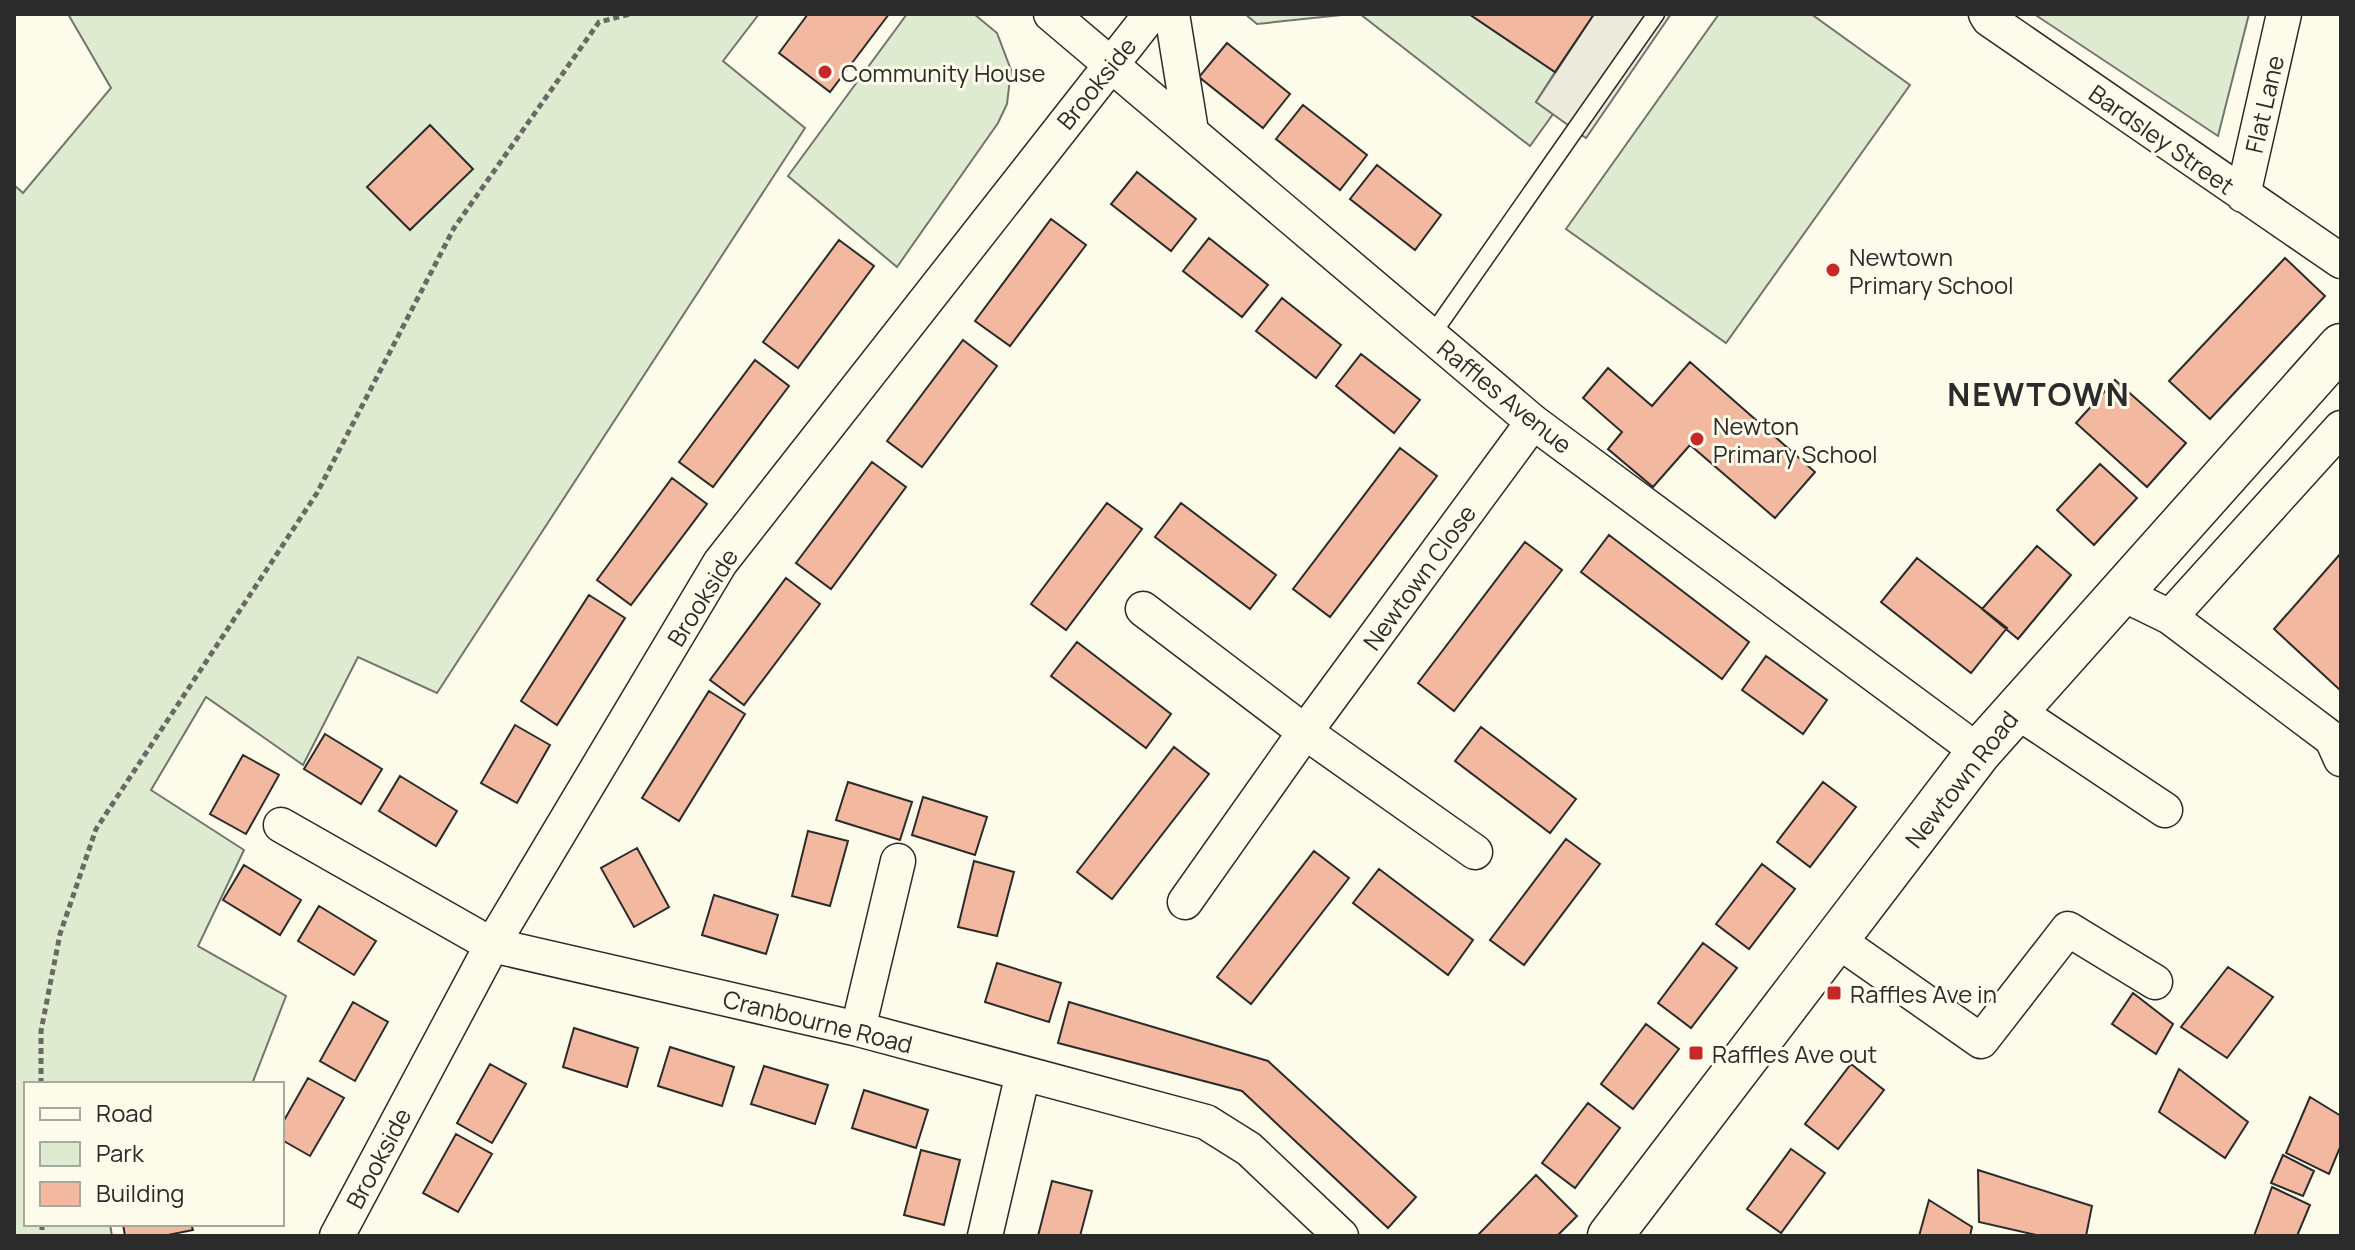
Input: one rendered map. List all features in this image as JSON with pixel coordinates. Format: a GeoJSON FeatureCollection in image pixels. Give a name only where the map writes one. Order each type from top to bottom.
{"type":"FeatureCollection","features":[{"type":"Feature","properties":{"kind":"main road","name":"Newtown Road"},"geometry":{"type":"LineString","coordinates":[[1610,1236],[1979,752],[2341,346]]}},
{"type":"Feature","properties":{"kind":"street","name":"Raffles Avenue"},"geometry":{"type":"LineString","coordinates":[[1051,14],[1533,422],[1979,752]]}},
{"type":"Feature","properties":{"kind":"street","name":"Brookside"},"geometry":{"type":"LineString","coordinates":[[337,1236],[492,945],[720,563],[1151,14]]}},
{"type":"Feature","properties":{"kind":"street"},"geometry":{"type":"LineString","coordinates":[[1172,14],[1191,131]]}},
{"type":"Feature","properties":{"kind":"street","name":"Bardsley Street"},"geometry":{"type":"LineString","coordinates":[[1986,14],[2341,261]]}},
{"type":"Feature","properties":{"kind":"street","name":"Flat Lane"},"geometry":{"type":"LineString","coordinates":[[2243,195],[2284,14]]}},
{"type":"Feature","properties":{"kind":"street","name":"Newtown Close"},"geometry":{"type":"LineString","coordinates":[[1185,902],[1305,732],[1533,422]]}},
{"type":"Feature","properties":{"kind":"street"},"geometry":{"type":"LineString","coordinates":[[2170,617],[2341,428]]}},
{"type":"Feature","properties":{"kind":"street"},"geometry":{"type":"LineString","coordinates":[[2119,592],[2170,617],[2338,742]]}},
{"type":"Feature","properties":{"kind":"street"},"geometry":{"type":"LineString","coordinates":[[1143,609],[1305,732],[1475,852]]}},
{"type":"Feature","properties":{"kind":"street"},"geometry":{"type":"LineString","coordinates":[[2015,710],[2165,810]]}},
{"type":"Feature","properties":{"kind":"street","name":"Cranbourne Road"},"geometry":{"type":"LineString","coordinates":[[281,825],[492,945],[858,1029],[1206,1122],[1249,1149],[1341,1236]]}},
{"type":"Feature","properties":{"kind":"street"},"geometry":{"type":"LineString","coordinates":[[858,1029],[898,861]]}},
{"type":"Feature","properties":{"kind":"street"},"geometry":{"type":"LineString","coordinates":[[1837,940],[1981,1041],[2068,929],[2155,982]]}},
{"type":"Feature","properties":{"kind":"street"},"geometry":{"type":"LineString","coordinates":[[985,1236],[1023,1073]]}},
{"type":"Feature","properties":{"kind":"lane"},"geometry":{"type":"LineString","coordinates":[[1431,336],[1656,14]]}},
{"type":"Feature","properties":{"kind":"path"},"geometry":{"type":"LineString","coordinates":[[41,1082],[41,1031],[60,934],[96,829],[317,493],[454,228],[599,22],[630,14]]}},
{"type":"Feature","properties":{"kind":"green space"},"geometry":{"type":"Polygon","coordinates":[[[68,14],[759,14],[723,61],[805,128],[437,693],[358,657],[303,765],[206,697],[151,790],[244,850],[198,946],[286,996],[253,1082],[24,1082],[24,1226],[110,1226],[112,1236],[14,1236],[14,185],[23,193],[111,88],[68,14]]]}},
{"type":"Feature","properties":{"kind":"green space"},"geometry":{"type":"Polygon","coordinates":[[[907,14],[974,14],[997,33],[1011,70],[1007,104],[998,123],[897,267],[788,176],[907,14]]]}},
{"type":"Feature","properties":{"kind":"green space"},"geometry":{"type":"Polygon","coordinates":[[[1245,14],[1351,14],[1257,24],[1245,14]]]}},
{"type":"Feature","properties":{"kind":"green space"},"geometry":{"type":"Polygon","coordinates":[[[1360,14],[1469,14],[1555,72],[1536,102],[1553,114],[1530,146],[1360,14]]]}},
{"type":"Feature","properties":{"kind":"green space"},"geometry":{"type":"Polygon","coordinates":[[[1719,14],[1811,14],[1910,85],[1726,343],[1566,229],[1719,14]]]}},
{"type":"Feature","properties":{"kind":"green space"},"geometry":{"type":"Polygon","coordinates":[[[2034,14],[2249,14],[2218,136],[2034,14]]]}},
{"type":"Feature","properties":{"kind":"shaded area"},"geometry":{"type":"Polygon","coordinates":[[[1594,14],[1671,14],[1586,138],[1536,102],[1594,14]]]}},
{"type":"Feature","properties":{"kind":"building","name":"Community House"},"geometry":{"type":"Polygon","coordinates":[[[808,14],[889,14],[830,92],[779,53],[808,14]]]}},
{"type":"Feature","properties":{"kind":"building"},"geometry":{"type":"Polygon","coordinates":[[[1469,14],[1594,14],[1555,72],[1469,14]]]}},
{"type":"Feature","properties":{"kind":"building"},"geometry":{"type":"Polygon","coordinates":[[[1227,43],[1290,94],[1263,128],[1199,77],[1227,43]]]}},
{"type":"Feature","properties":{"kind":"building"},"geometry":{"type":"Polygon","coordinates":[[[1303,105],[1367,155],[1340,190],[1276,139],[1303,105]]]}},
{"type":"Feature","properties":{"kind":"building"},"geometry":{"type":"Polygon","coordinates":[[[430,125],[473,169],[410,230],[367,187],[430,125]]]}},
{"type":"Feature","properties":{"kind":"building"},"geometry":{"type":"Polygon","coordinates":[[[1377,165],[1441,215],[1415,250],[1350,199],[1377,165]]]}},
{"type":"Feature","properties":{"kind":"building"},"geometry":{"type":"Polygon","coordinates":[[[1137,172],[1196,219],[1171,251],[1111,204],[1137,172]]]}},
{"type":"Feature","properties":{"kind":"building"},"geometry":{"type":"Polygon","coordinates":[[[1051,219],[1086,245],[1010,346],[975,321],[1051,219]]]}},
{"type":"Feature","properties":{"kind":"building"},"geometry":{"type":"Polygon","coordinates":[[[1209,238],[1268,285],[1242,317],[1183,271],[1209,238]]]}},
{"type":"Feature","properties":{"kind":"building"},"geometry":{"type":"Polygon","coordinates":[[[839,240],[874,266],[798,368],[763,342],[839,240]]]}},
{"type":"Feature","properties":{"kind":"building"},"geometry":{"type":"Polygon","coordinates":[[[2285,258],[2325,296],[2210,419],[2169,381],[2285,258]]]}},
{"type":"Feature","properties":{"kind":"building"},"geometry":{"type":"Polygon","coordinates":[[[1282,298],[1341,345],[1316,378],[1256,331],[1282,298]]]}},
{"type":"Feature","properties":{"kind":"building"},"geometry":{"type":"Polygon","coordinates":[[[963,340],[997,366],[922,467],[887,441],[963,340]]]}},
{"type":"Feature","properties":{"kind":"building"},"geometry":{"type":"Polygon","coordinates":[[[1361,354],[1420,400],[1394,433],[1336,386],[1361,354]]]}},
{"type":"Feature","properties":{"kind":"building"},"geometry":{"type":"Polygon","coordinates":[[[755,360],[789,386],[713,487],[679,462],[755,360]]]}},
{"type":"Feature","properties":{"kind":"building","name":"Newton Primary School"},"geometry":{"type":"Polygon","coordinates":[[[1690,362],[1815,472],[1775,518],[1690,445],[1653,487],[1608,449],[1622,432],[1583,398],[1608,368],[1652,406],[1690,362]]]}},
{"type":"Feature","properties":{"kind":"building"},"geometry":{"type":"Polygon","coordinates":[[[2115,380],[2186,443],[2147,487],[2076,423],[2115,380]]]}},
{"type":"Feature","properties":{"kind":"building"},"geometry":{"type":"Polygon","coordinates":[[[1400,448],[1437,476],[1330,617],[1293,589],[1400,448]]]}},
{"type":"Feature","properties":{"kind":"building"},"geometry":{"type":"Polygon","coordinates":[[[872,462],[906,487],[831,589],[796,563],[872,462]]]}},
{"type":"Feature","properties":{"kind":"building"},"geometry":{"type":"Polygon","coordinates":[[[2100,464],[2137,498],[2094,545],[2057,510],[2100,464]]]}},
{"type":"Feature","properties":{"kind":"building"},"geometry":{"type":"Polygon","coordinates":[[[672,478],[707,504],[631,605],[597,580],[672,478]]]}},
{"type":"Feature","properties":{"kind":"building"},"geometry":{"type":"Polygon","coordinates":[[[1107,503],[1142,529],[1066,630],[1031,604],[1107,503]]]}},
{"type":"Feature","properties":{"kind":"building"},"geometry":{"type":"Polygon","coordinates":[[[1181,503],[1276,575],[1250,609],[1155,537],[1181,503]]]}},
{"type":"Feature","properties":{"kind":"building"},"geometry":{"type":"Polygon","coordinates":[[[1609,535],[1749,642],[1722,679],[1581,572],[1609,535]]]}},
{"type":"Feature","properties":{"kind":"building"},"geometry":{"type":"Polygon","coordinates":[[[1525,542],[1562,570],[1454,711],[1418,683],[1525,542]]]}},
{"type":"Feature","properties":{"kind":"building"},"geometry":{"type":"Polygon","coordinates":[[[2037,546],[2071,575],[2018,639],[1982,609],[2037,546]]]}},
{"type":"Feature","properties":{"kind":"building"},"geometry":{"type":"Polygon","coordinates":[[[2341,553],[2341,690],[2340,690],[2274,629],[2341,553]]]}},
{"type":"Feature","properties":{"kind":"building"},"geometry":{"type":"Polygon","coordinates":[[[1917,558],[2007,628],[1971,673],[1881,602],[1917,558]]]}},
{"type":"Feature","properties":{"kind":"building"},"geometry":{"type":"Polygon","coordinates":[[[786,578],[820,604],[744,705],[710,680],[786,578]]]}},
{"type":"Feature","properties":{"kind":"building"},"geometry":{"type":"Polygon","coordinates":[[[589,595],[625,618],[557,725],[521,701],[589,595]]]}},
{"type":"Feature","properties":{"kind":"building"},"geometry":{"type":"Polygon","coordinates":[[[1077,642],[1171,714],[1146,748],[1051,676],[1077,642]]]}},
{"type":"Feature","properties":{"kind":"building"},"geometry":{"type":"Polygon","coordinates":[[[1766,656],[1827,700],[1803,734],[1742,690],[1766,656]]]}},
{"type":"Feature","properties":{"kind":"building"},"geometry":{"type":"Polygon","coordinates":[[[709,691],[745,714],[679,821],[642,798],[709,691]]]}},
{"type":"Feature","properties":{"kind":"building"},"geometry":{"type":"Polygon","coordinates":[[[515,725],[550,745],[517,803],[481,783],[515,725]]]}},
{"type":"Feature","properties":{"kind":"building"},"geometry":{"type":"Polygon","coordinates":[[[1481,727],[1576,799],[1550,833],[1455,761],[1481,727]]]}},
{"type":"Feature","properties":{"kind":"building"},"geometry":{"type":"Polygon","coordinates":[[[325,734],[382,769],[361,804],[304,769],[325,734]]]}},
{"type":"Feature","properties":{"kind":"building"},"geometry":{"type":"Polygon","coordinates":[[[1174,747],[1209,774],[1112,899],[1077,872],[1174,747]]]}},
{"type":"Feature","properties":{"kind":"building"},"geometry":{"type":"Polygon","coordinates":[[[243,755],[279,775],[246,834],[210,814],[243,755]]]}},
{"type":"Feature","properties":{"kind":"building"},"geometry":{"type":"Polygon","coordinates":[[[400,776],[457,811],[436,846],[379,811],[400,776]]]}},
{"type":"Feature","properties":{"kind":"building"},"geometry":{"type":"Polygon","coordinates":[[[848,782],[912,802],[900,840],[836,820],[848,782]]]}},
{"type":"Feature","properties":{"kind":"building"},"geometry":{"type":"Polygon","coordinates":[[[1823,782],[1856,807],[1810,867],[1777,842],[1823,782]]]}},
{"type":"Feature","properties":{"kind":"building"},"geometry":{"type":"Polygon","coordinates":[[[923,797],[987,817],[975,855],[912,835],[923,797]]]}},
{"type":"Feature","properties":{"kind":"building"},"geometry":{"type":"Polygon","coordinates":[[[808,831],[848,841],[830,906],[792,896],[808,831]]]}},
{"type":"Feature","properties":{"kind":"building"},"geometry":{"type":"Polygon","coordinates":[[[1566,839],[1600,864],[1524,965],[1490,940],[1566,839]]]}},
{"type":"Feature","properties":{"kind":"building"},"geometry":{"type":"Polygon","coordinates":[[[637,848],[669,907],[634,927],[601,868],[637,848]]]}},
{"type":"Feature","properties":{"kind":"building"},"geometry":{"type":"Polygon","coordinates":[[[1314,851],[1349,878],[1251,1004],[1217,977],[1314,851]]]}},
{"type":"Feature","properties":{"kind":"building"},"geometry":{"type":"Polygon","coordinates":[[[974,861],[1014,872],[997,936],[958,927],[974,861]]]}},
{"type":"Feature","properties":{"kind":"building"},"geometry":{"type":"Polygon","coordinates":[[[1762,864],[1795,889],[1749,949],[1716,924],[1762,864]]]}},
{"type":"Feature","properties":{"kind":"building"},"geometry":{"type":"Polygon","coordinates":[[[244,865],[301,900],[280,935],[223,900],[244,865]]]}},
{"type":"Feature","properties":{"kind":"building"},"geometry":{"type":"Polygon","coordinates":[[[1379,869],[1473,940],[1448,975],[1353,903],[1379,869]]]}},
{"type":"Feature","properties":{"kind":"building"},"geometry":{"type":"Polygon","coordinates":[[[714,895],[778,915],[766,954],[702,935],[714,895]]]}},
{"type":"Feature","properties":{"kind":"building"},"geometry":{"type":"Polygon","coordinates":[[[319,906],[376,941],[354,975],[298,941],[319,906]]]}},
{"type":"Feature","properties":{"kind":"building"},"geometry":{"type":"Polygon","coordinates":[[[1703,943],[1737,968],[1691,1028],[1658,1003],[1703,943]]]}},
{"type":"Feature","properties":{"kind":"building"},"geometry":{"type":"Polygon","coordinates":[[[997,963],[1061,983],[1049,1022],[985,1002],[997,963]]]}},
{"type":"Feature","properties":{"kind":"building"},"geometry":{"type":"Polygon","coordinates":[[[2228,967],[2273,997],[2227,1058],[2181,1027],[2228,967]]]}},
{"type":"Feature","properties":{"kind":"building"},"geometry":{"type":"Polygon","coordinates":[[[2133,993],[2173,1024],[2156,1054],[2112,1024],[2133,993]]]}},
{"type":"Feature","properties":{"kind":"building"},"geometry":{"type":"Polygon","coordinates":[[[353,1002],[388,1022],[355,1081],[320,1061],[353,1002]]]}},
{"type":"Feature","properties":{"kind":"building"},"geometry":{"type":"Polygon","coordinates":[[[1069,1002],[1268,1061],[1416,1197],[1388,1228],[1242,1091],[1058,1043],[1069,1002]]]}},
{"type":"Feature","properties":{"kind":"building"},"geometry":{"type":"Polygon","coordinates":[[[1646,1024],[1679,1049],[1633,1109],[1601,1084],[1646,1024]]]}},
{"type":"Feature","properties":{"kind":"building"},"geometry":{"type":"Polygon","coordinates":[[[574,1028],[638,1048],[627,1087],[563,1067],[574,1028]]]}},
{"type":"Feature","properties":{"kind":"building"},"geometry":{"type":"Polygon","coordinates":[[[670,1047],[734,1067],[722,1106],[658,1086],[670,1047]]]}},
{"type":"Feature","properties":{"kind":"building"},"geometry":{"type":"Polygon","coordinates":[[[490,1064],[526,1084],[492,1143],[457,1123],[490,1064]]]}},
{"type":"Feature","properties":{"kind":"building"},"geometry":{"type":"Polygon","coordinates":[[[1851,1064],[1884,1090],[1838,1149],[1805,1124],[1851,1064]]]}},
{"type":"Feature","properties":{"kind":"building"},"geometry":{"type":"Polygon","coordinates":[[[764,1066],[828,1085],[815,1124],[751,1104],[764,1066]]]}},
{"type":"Feature","properties":{"kind":"building"},"geometry":{"type":"Polygon","coordinates":[[[2179,1069],[2248,1122],[2225,1158],[2159,1112],[2179,1069]]]}},
{"type":"Feature","properties":{"kind":"building"},"geometry":{"type":"Polygon","coordinates":[[[308,1078],[344,1098],[310,1156],[284,1141],[284,1120],[308,1078]]]}},
{"type":"Feature","properties":{"kind":"building"},"geometry":{"type":"Polygon","coordinates":[[[864,1090],[928,1110],[916,1148],[852,1128],[864,1090]]]}},
{"type":"Feature","properties":{"kind":"building"},"geometry":{"type":"Polygon","coordinates":[[[2310,1097],[2341,1116],[2341,1145],[2329,1174],[2286,1153],[2310,1097]]]}},
{"type":"Feature","properties":{"kind":"building"},"geometry":{"type":"Polygon","coordinates":[[[1588,1103],[1620,1128],[1575,1188],[1542,1163],[1588,1103]]]}},
{"type":"Feature","properties":{"kind":"building"},"geometry":{"type":"Polygon","coordinates":[[[456,1134],[492,1154],[458,1212],[423,1193],[456,1134]]]}},
{"type":"Feature","properties":{"kind":"building"},"geometry":{"type":"Polygon","coordinates":[[[1791,1149],[1825,1173],[1781,1233],[1747,1209],[1791,1149]]]}},
{"type":"Feature","properties":{"kind":"building"},"geometry":{"type":"Polygon","coordinates":[[[921,1150],[960,1160],[944,1225],[904,1215],[921,1150]]]}},
{"type":"Feature","properties":{"kind":"building"},"geometry":{"type":"Polygon","coordinates":[[[2283,1155],[2314,1171],[2303,1196],[2271,1183],[2283,1155]]]}},
{"type":"Feature","properties":{"kind":"building"},"geometry":{"type":"Polygon","coordinates":[[[1978,1170],[2092,1206],[2086,1236],[2041,1236],[1979,1222],[1978,1170]]]}},
{"type":"Feature","properties":{"kind":"building"},"geometry":{"type":"Polygon","coordinates":[[[1536,1175],[1577,1216],[1557,1236],[1477,1236],[1536,1175]]]}},
{"type":"Feature","properties":{"kind":"building"},"geometry":{"type":"Polygon","coordinates":[[[1052,1181],[1092,1191],[1080,1236],[1038,1236],[1052,1181]]]}},
{"type":"Feature","properties":{"kind":"building"},"geometry":{"type":"Polygon","coordinates":[[[2272,1187],[2310,1205],[2297,1236],[2254,1236],[2272,1187]]]}},
{"type":"Feature","properties":{"kind":"building"},"geometry":{"type":"Polygon","coordinates":[[[1929,1200],[1972,1227],[1970,1236],[1919,1236],[1929,1200]]]}},
{"type":"Feature","properties":{"kind":"building"},"geometry":{"type":"Polygon","coordinates":[[[123,1226],[192,1226],[193,1230],[163,1236],[125,1236],[123,1226]]]}},
{"type":"Feature","properties":{"kind":"place","name":"Community House"},"geometry":{"type":"Point","coordinates":[825,72]}},
{"type":"Feature","properties":{"kind":"place","name":"Newtown Primary School"},"geometry":{"type":"Point","coordinates":[1833,270]}},
{"type":"Feature","properties":{"kind":"place","name":"Newton Primary School"},"geometry":{"type":"Point","coordinates":[1697,439]}},
{"type":"Feature","properties":{"kind":"place","name":"Raffles Ave in"},"geometry":{"type":"Point","coordinates":[1834,993]}},
{"type":"Feature","properties":{"kind":"place","name":"Raffles Ave out"},"geometry":{"type":"Point","coordinates":[1696,1053]}},
{"type":"Feature","properties":{"kind":"district","name":"NEWTOWN"},"geometry":{"type":"Point","coordinates":[2039,394]}}]}
